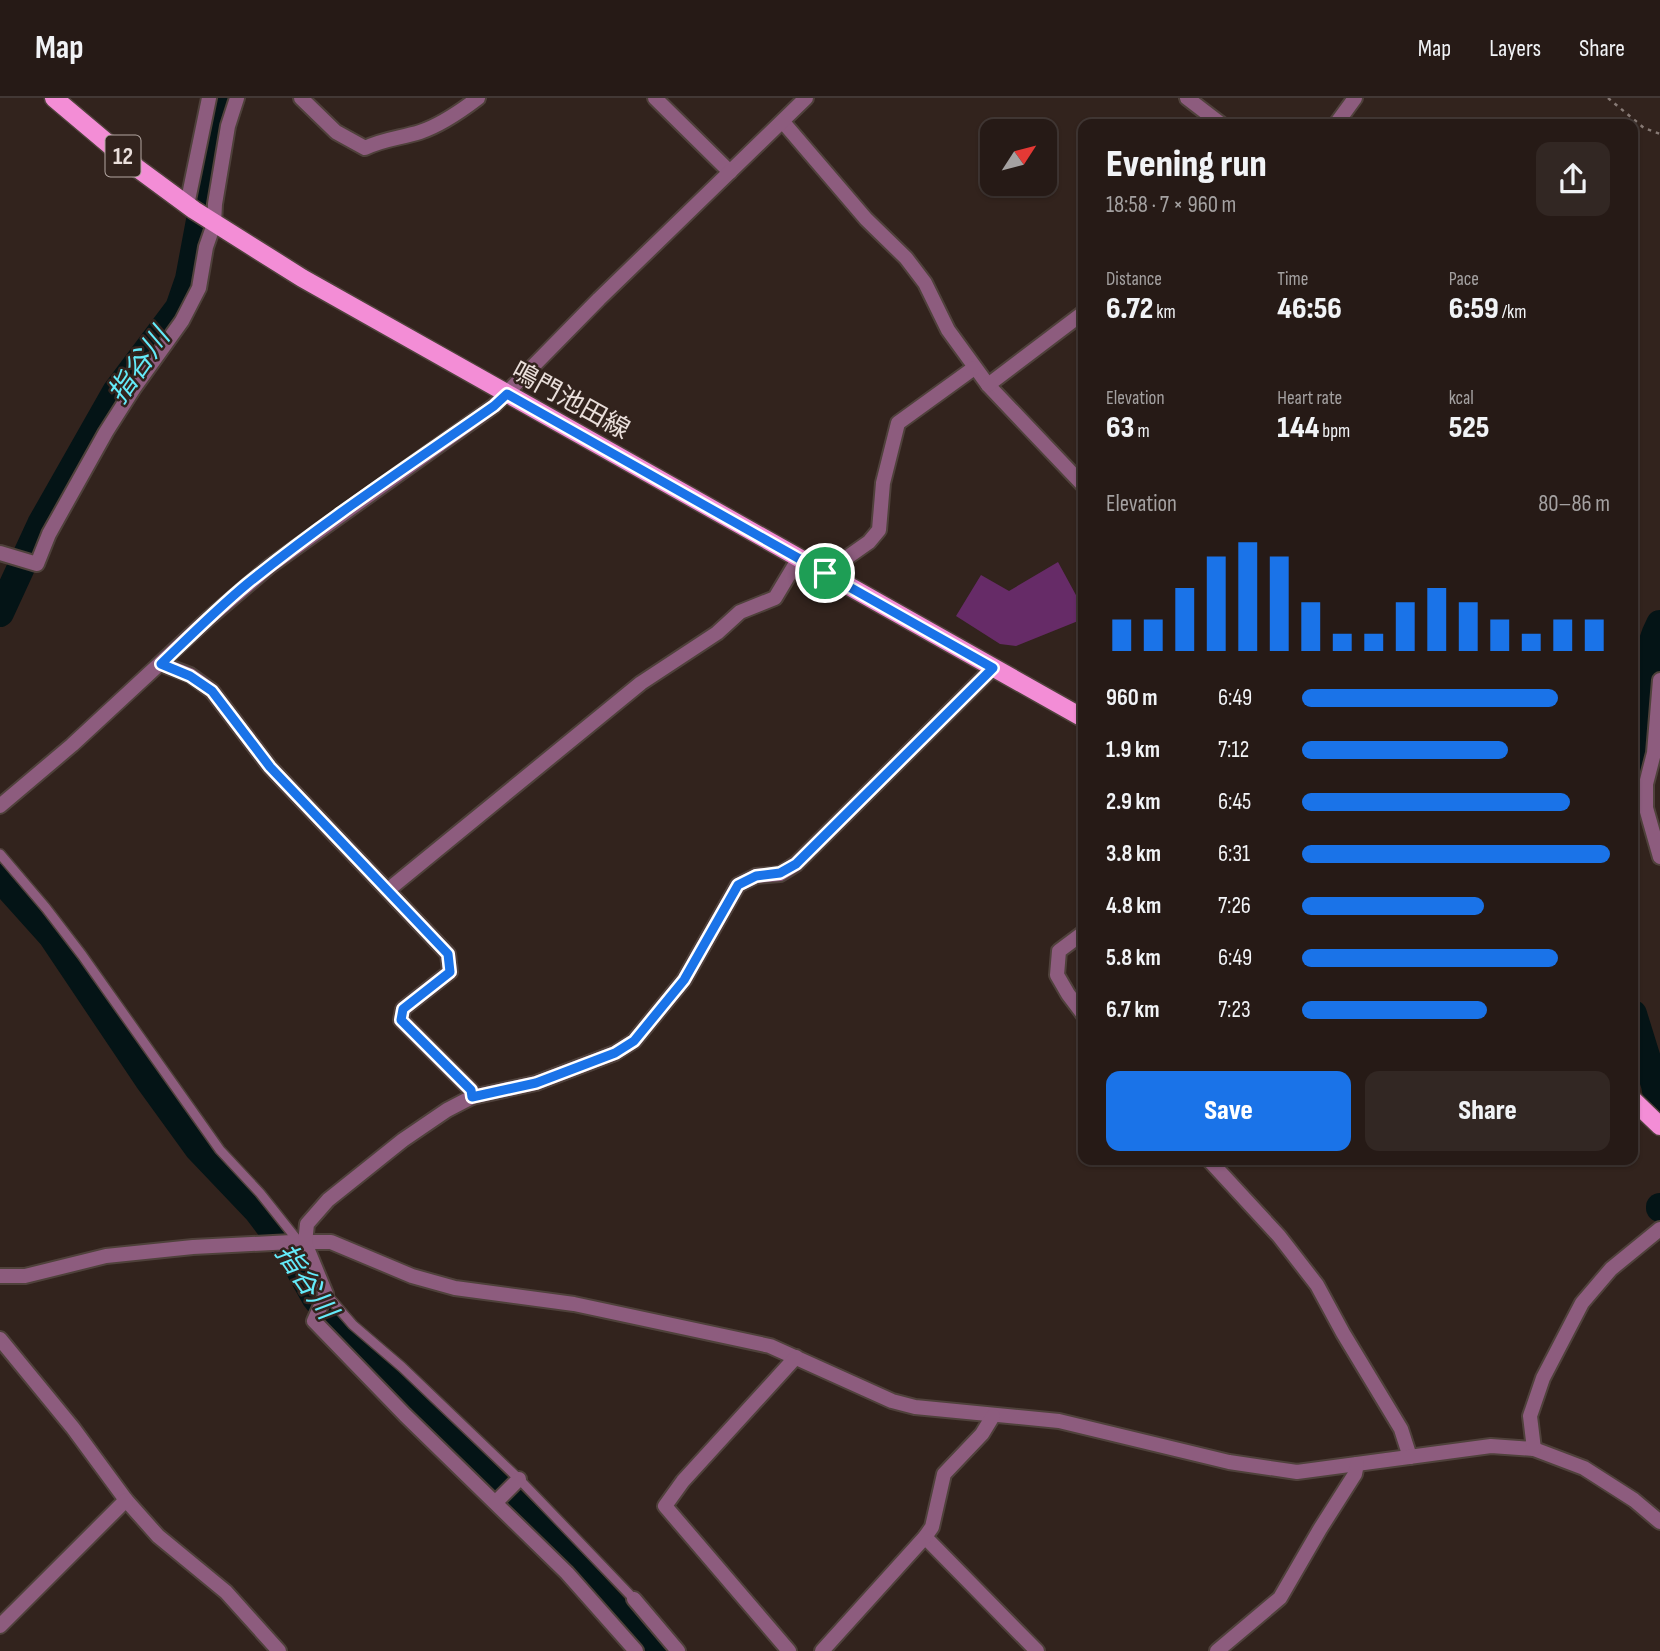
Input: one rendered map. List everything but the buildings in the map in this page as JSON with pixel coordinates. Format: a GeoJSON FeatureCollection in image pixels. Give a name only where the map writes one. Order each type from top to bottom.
{"type":"FeatureCollection","features":[{"type":"Feature","properties":{"kind":"main road","name":"鳴門池田線"},"geometry":{"type":"LineString","coordinates":[[54,98],[137,168],[201,214],[302,278],[1078,715]]}},
{"type":"Feature","properties":{"kind":"main road"},"geometry":{"type":"LineString","coordinates":[[1638,1105],[1656,1123]]}},
{"type":"Feature","properties":{"kind":"street"},"geometry":{"type":"LineString","coordinates":[[0,553],[37,564],[49,534],[106,432],[134,387],[182,321],[199,288],[206,247],[201,214],[209,98]]}},
{"type":"Feature","properties":{"kind":"street"},"geometry":{"type":"LineString","coordinates":[[201,214],[215,204],[228,126],[237,98]]}},
{"type":"Feature","properties":{"kind":"street"},"geometry":{"type":"LineString","coordinates":[[301,98],[336,132],[365,148],[376,142],[421,132],[461,111],[478,98]]}},
{"type":"Feature","properties":{"kind":"street"},"geometry":{"type":"LineString","coordinates":[[655,98],[730,172]]}},
{"type":"Feature","properties":{"kind":"street"},"geometry":{"type":"LineString","coordinates":[[0,806],[72,745],[208,619],[270,566],[494,406],[598,299],[806,98]]}},
{"type":"Feature","properties":{"kind":"street"},"geometry":{"type":"LineString","coordinates":[[1187,98],[1214,119]]}},
{"type":"Feature","properties":{"kind":"street"},"geometry":{"type":"LineString","coordinates":[[1340,119],[1355,98]]}},
{"type":"Feature","properties":{"kind":"street"},"geometry":{"type":"LineString","coordinates":[[783,122],[866,219],[906,258],[925,283],[948,330],[988,386],[1078,480]]}},
{"type":"Feature","properties":{"kind":"street"},"geometry":{"type":"LineString","coordinates":[[988,386],[1078,317]]}},
{"type":"Feature","properties":{"kind":"street"},"geometry":{"type":"LineString","coordinates":[[825,573],[869,542],[879,530],[883,483],[898,423],[974,368]]}},
{"type":"Feature","properties":{"kind":"street"},"geometry":{"type":"LineString","coordinates":[[388,890],[641,682],[717,634],[740,612],[775,598],[799,558]]}},
{"type":"Feature","properties":{"kind":"street"},"geometry":{"type":"LineString","coordinates":[[161,664],[190,676],[212,691],[270,767],[448,954],[450,972],[403,1009],[401,1020],[471,1090],[472,1097]]}},
{"type":"Feature","properties":{"kind":"street"},"geometry":{"type":"LineString","coordinates":[[299,1242],[307,1224],[328,1200],[403,1140],[447,1110],[472,1097],[536,1083],[615,1053],[634,1041],[684,980],[738,885],[756,876],[780,873],[796,864],[993,668]]}},
{"type":"Feature","properties":{"kind":"street"},"geometry":{"type":"LineString","coordinates":[[1660,680],[1654,752],[1640,782],[1660,857]]}},
{"type":"Feature","properties":{"kind":"street"},"geometry":{"type":"LineString","coordinates":[[1078,937],[1059,951],[1057,975],[1078,1007]]}},
{"type":"Feature","properties":{"kind":"street"},"geometry":{"type":"LineString","coordinates":[[1214,1165],[1279,1236],[1317,1285],[1401,1429],[1410,1457]]}},
{"type":"Feature","properties":{"kind":"street"},"geometry":{"type":"LineString","coordinates":[[1534,1449],[1530,1416],[1538,1390],[1582,1303],[1611,1269],[1658,1230]]}},
{"type":"Feature","properties":{"kind":"street"},"geometry":{"type":"LineString","coordinates":[[0,1276],[25,1276],[106,1256],[193,1247],[271,1242],[331,1242],[412,1276],[455,1287],[574,1304],[770,1346],[892,1401],[915,1407],[1059,1421],[1230,1462],[1297,1472],[1491,1446],[1534,1449],[1584,1468],[1634,1500],[1660,1522]]}},
{"type":"Feature","properties":{"kind":"street"},"geometry":{"type":"LineString","coordinates":[[299,1242],[326,1296],[314,1321],[405,1415],[498,1501],[568,1573],[636,1651]]}},
{"type":"Feature","properties":{"kind":"street"},"geometry":{"type":"LineString","coordinates":[[0,1339],[158,1536],[226,1592],[279,1651]]}},
{"type":"Feature","properties":{"kind":"street"},"geometry":{"type":"LineString","coordinates":[[789,1651],[665,1506],[684,1481],[796,1357]]}},
{"type":"Feature","properties":{"kind":"street"},"geometry":{"type":"LineString","coordinates":[[822,1651],[925,1537],[932,1527],[944,1474],[982,1434],[993,1416]]}},
{"type":"Feature","properties":{"kind":"street"},"geometry":{"type":"LineString","coordinates":[[1217,1651],[1280,1598],[1355,1474],[1357,1464]]}},
{"type":"Feature","properties":{"kind":"street"},"geometry":{"type":"LineString","coordinates":[[498,1501],[517,1480]]}},
{"type":"Feature","properties":{"kind":"street"},"geometry":{"type":"LineString","coordinates":[[0,1626],[127,1500]]}},
{"type":"Feature","properties":{"kind":"street"},"geometry":{"type":"LineString","coordinates":[[925,1537],[1037,1651]]}},
{"type":"Feature","properties":{"kind":"street"},"geometry":{"type":"LineString","coordinates":[[634,1599],[678,1651]]}},
{"type":"Feature","properties":{"kind":"lane"},"geometry":{"type":"LineString","coordinates":[[0,854],[82,955],[220,1150],[260,1193],[299,1242]]}},
{"type":"Feature","properties":{"kind":"lane"},"geometry":{"type":"LineString","coordinates":[[326,1296],[353,1325],[402,1367],[517,1480],[634,1599]]}},
{"type":"Feature","properties":{"kind":"path"},"geometry":{"type":"LineString","coordinates":[[1608,98],[1633,119]]}},
{"type":"Feature","properties":{"kind":"path"},"geometry":{"type":"LineString","coordinates":[[1638,123],[1660,134]]}},
{"type":"Feature","properties":{"kind":"waterway","name":"指谷川"},"geometry":{"type":"LineString","coordinates":[[0,613],[41,524],[116,392],[179,308],[189,279],[223,98]]}},
{"type":"Feature","properties":{"kind":"waterway"},"geometry":{"type":"LineString","coordinates":[[1638,768],[1644,745],[1646,681],[1650,652],[1660,624]]}},
{"type":"Feature","properties":{"kind":"waterway","name":"指谷川"},"geometry":{"type":"LineString","coordinates":[[0,878],[52,936],[198,1148],[257,1210],[292,1256],[315,1297],[346,1336],[552,1541],[654,1651]]}},
{"type":"Feature","properties":{"kind":"waterway"},"geometry":{"type":"LineString","coordinates":[[1638,1030],[1655,1085],[1660,1112]]}},
{"type":"Feature","properties":{"kind":"route"},"geometry":{"type":"LineString","coordinates":[[507,394],[825,573],[993,668],[796,864],[780,873],[756,876],[738,885],[684,980],[634,1041],[615,1053],[536,1083],[472,1097],[471,1090],[401,1020],[403,1009],[450,972],[448,954],[270,767],[212,691],[190,676],[161,664],[270,566],[507,394]]}}]}
